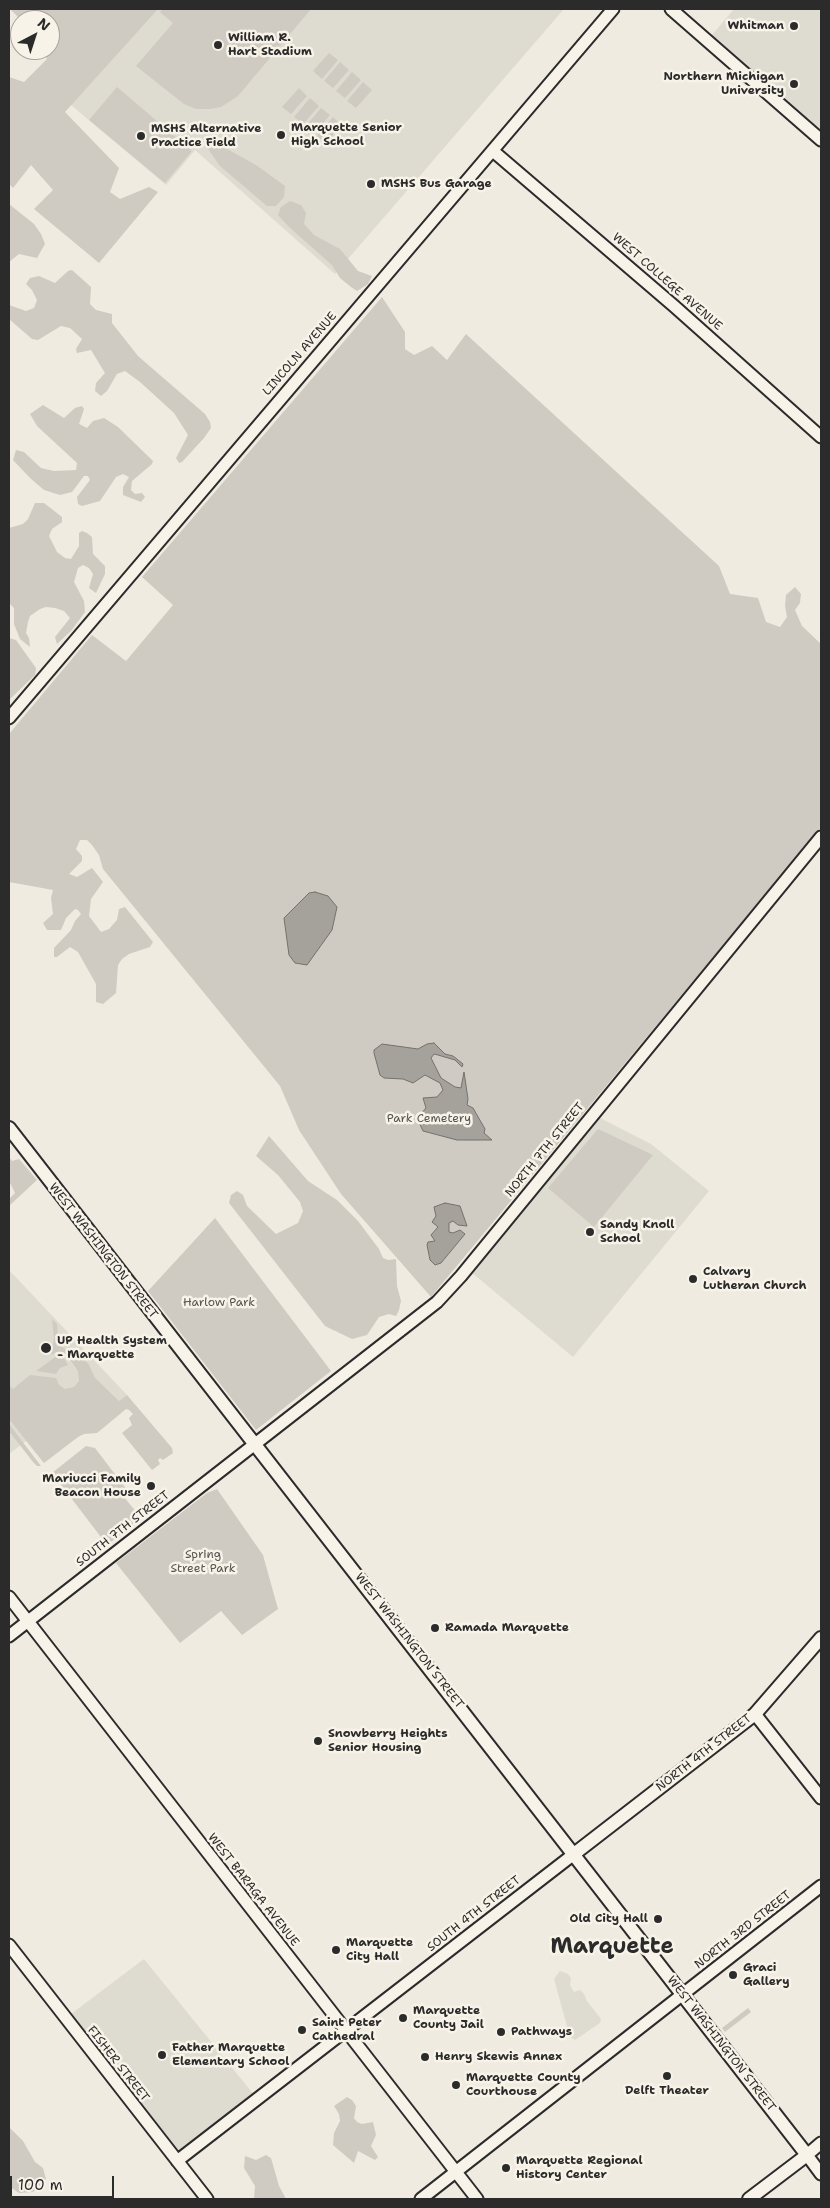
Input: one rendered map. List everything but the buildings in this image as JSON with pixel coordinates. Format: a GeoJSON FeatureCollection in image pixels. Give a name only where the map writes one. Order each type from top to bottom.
{"type":"FeatureCollection","features":[{"type":"Feature","properties":{"kind":"main road","name":"WEST WASHINGTON STREET"},"geometry":{"type":"LineString","coordinates":[[9,1128],[806,2155]]}},
{"type":"Feature","properties":{"kind":"main road","name":"NORTH 4TH STREET"},"geometry":{"type":"LineString","coordinates":[[574,1854],[755,1714],[821,1638]]}},
{"type":"Feature","properties":{"kind":"main road"},"geometry":{"type":"LineString","coordinates":[[749,2199],[806,2155]]}},
{"type":"Feature","properties":{"kind":"street","name":"LINCOLN AVENUE"},"geometry":{"type":"LineString","coordinates":[[9,718],[613,9]]}},
{"type":"Feature","properties":{"kind":"street"},"geometry":{"type":"LineString","coordinates":[[671,9],[821,140]]}},
{"type":"Feature","properties":{"kind":"street","name":"WEST COLLEGE AVENUE"},"geometry":{"type":"LineString","coordinates":[[493,151],[674,306],[821,437]]}},
{"type":"Feature","properties":{"kind":"street","name":"NORTH 7TH STREET"},"geometry":{"type":"LineString","coordinates":[[254,1443],[346,1374],[443,1295],[821,837]]}},
{"type":"Feature","properties":{"kind":"street","name":"SOUTH 7TH STREET"},"geometry":{"type":"LineString","coordinates":[[9,1636],[254,1443]]}},
{"type":"Feature","properties":{"kind":"street","name":"WEST BARAGA AVENUE"},"geometry":{"type":"LineString","coordinates":[[9,1597],[477,2199]]}},
{"type":"Feature","properties":{"kind":"street"},"geometry":{"type":"LineString","coordinates":[[755,1714],[821,1798]]}},
{"type":"Feature","properties":{"kind":"street","name":"SOUTH 4TH STREET"},"geometry":{"type":"LineString","coordinates":[[177,2161],[574,1854]]}},
{"type":"Feature","properties":{"kind":"street","name":"NORTH 3RD STREET"},"geometry":{"type":"LineString","coordinates":[[421,2199],[821,1886]]}},
{"type":"Feature","properties":{"kind":"street","name":"FISHER STREET"},"geometry":{"type":"LineString","coordinates":[[9,1945],[207,2199]]}},
{"type":"Feature","properties":{"kind":"street"},"geometry":{"type":"LineString","coordinates":[[821,2143],[806,2155],[821,2174]]}},
{"type":"Feature","properties":{"kind":"shaded area","name":"Marquette Senior High School"},"geometry":{"type":"Polygon","coordinates":[[[124,9],[564,9],[335,274],[195,150],[166,185],[71,105],[124,9]]]}},
{"type":"Feature","properties":{"kind":"shaded area","name":"Northern Michigan University"},"geometry":{"type":"Polygon","coordinates":[[[734,9],[821,9],[821,132],[712,35],[734,9]]]}},
{"type":"Feature","properties":{"kind":"shaded area"},"geometry":{"type":"Polygon","coordinates":[[[315,892],[328,896],[337,907],[332,930],[307,965],[295,963],[289,955],[284,918],[309,893],[315,892]]]}},
{"type":"Feature","properties":{"kind":"shaded area"},"geometry":{"type":"Polygon","coordinates":[[[434,1043],[445,1054],[453,1056],[463,1064],[462,1067],[455,1060],[434,1054],[431,1058],[441,1078],[455,1087],[461,1088],[464,1072],[468,1099],[467,1105],[473,1108],[485,1129],[484,1133],[492,1140],[457,1140],[423,1131],[417,1118],[426,1108],[423,1098],[437,1097],[443,1090],[440,1083],[425,1075],[413,1083],[403,1079],[384,1078],[380,1075],[374,1050],[382,1044],[418,1049],[427,1044],[434,1043]]]}},
{"type":"Feature","properties":{"kind":"shaded area","name":"Sandy Knoll School"},"geometry":{"type":"Polygon","coordinates":[[[598,1117],[651,1144],[709,1191],[573,1357],[471,1272],[598,1117]]]}},
{"type":"Feature","properties":{"kind":"shaded area"},"geometry":{"type":"Polygon","coordinates":[[[445,1203],[460,1206],[467,1226],[458,1225],[453,1221],[449,1223],[449,1232],[453,1233],[460,1230],[465,1234],[441,1263],[435,1265],[430,1260],[427,1245],[428,1242],[435,1241],[431,1235],[438,1227],[432,1222],[436,1216],[434,1207],[445,1203]]]}},
{"type":"Feature","properties":{"kind":"shaded area","name":"UP Health System - Marquette"},"geometry":{"type":"Polygon","coordinates":[[[9,1270],[127,1395],[43,1462],[26,1441],[9,1454],[9,1270]]]}},
{"type":"Feature","properties":{"kind":"shaded area","name":"Father Marquette Elementary School"},"geometry":{"type":"Polygon","coordinates":[[[144,1959],[255,2096],[183,2151],[176,2149],[71,2014],[144,1959]]]}},
{"type":"Feature","properties":{"kind":"shaded area"},"geometry":{"type":"Polygon","coordinates":[[[560,1971],[568,1974],[571,1978],[570,1985],[574,1992],[580,1990],[584,1994],[601,2019],[600,2023],[575,2040],[570,2037],[554,1979],[560,1971]]]}},
{"type":"Feature","properties":{"kind":"green space"},"geometry":{"type":"Polygon","coordinates":[[[158,9],[65,112],[119,168],[110,192],[120,199],[149,187],[158,192],[99,263],[34,209],[53,190],[31,165],[13,188],[9,184],[9,77],[24,82],[46,60],[60,60],[60,10],[11,10],[158,9]]]}},
{"type":"Feature","properties":{"kind":"green space","name":"William R. Hart Stadium"},"geometry":{"type":"Polygon","coordinates":[[[163,9],[311,9],[238,96],[221,107],[196,109],[184,104],[136,66],[173,23],[160,12],[163,9]]]}},
{"type":"Feature","properties":{"kind":"green space"},"geometry":{"type":"Polygon","coordinates":[[[329,53],[338,60],[322,79],[313,71],[329,53]]]}},
{"type":"Feature","properties":{"kind":"green space"},"geometry":{"type":"Polygon","coordinates":[[[340,62],[349,70],[333,88],[324,81],[340,62]]]}},
{"type":"Feature","properties":{"kind":"green space"},"geometry":{"type":"Polygon","coordinates":[[[352,72],[361,80],[345,98],[336,91],[352,72]]]}},
{"type":"Feature","properties":{"kind":"green space"},"geometry":{"type":"Polygon","coordinates":[[[363,82],[372,90],[356,108],[347,101],[363,82]]]}},
{"type":"Feature","properties":{"kind":"green space","name":"MSHS Alternative Practice Field"},"geometry":{"type":"Polygon","coordinates":[[[117,87],[192,151],[165,183],[89,120],[117,87]]]}},
{"type":"Feature","properties":{"kind":"green space"},"geometry":{"type":"Polygon","coordinates":[[[299,88],[307,96],[291,114],[282,107],[299,88]]]}},
{"type":"Feature","properties":{"kind":"green space"},"geometry":{"type":"Polygon","coordinates":[[[310,98],[319,106],[303,124],[294,117],[310,98]]]}},
{"type":"Feature","properties":{"kind":"green space"},"geometry":{"type":"Polygon","coordinates":[[[321,108],[330,115],[314,134],[305,127],[321,108]]]}},
{"type":"Feature","properties":{"kind":"green space"},"geometry":{"type":"Polygon","coordinates":[[[333,117],[341,125],[326,144],[317,136],[333,117]]]}},
{"type":"Feature","properties":{"kind":"green space"},"geometry":{"type":"Polygon","coordinates":[[[218,144],[256,165],[285,186],[284,197],[276,206],[267,206],[220,166],[206,146],[218,144]]]}},
{"type":"Feature","properties":{"kind":"green space"},"geometry":{"type":"Polygon","coordinates":[[[290,201],[301,205],[306,213],[304,224],[314,235],[340,249],[358,271],[372,276],[368,284],[357,291],[351,287],[340,278],[332,265],[289,227],[278,215],[281,207],[290,201]]]}},
{"type":"Feature","properties":{"kind":"green space"},"geometry":{"type":"Polygon","coordinates":[[[9,204],[34,224],[41,234],[45,244],[37,258],[19,254],[9,262],[9,204]]]}},
{"type":"Feature","properties":{"kind":"green space"},"geometry":{"type":"Polygon","coordinates":[[[72,270],[91,287],[90,304],[96,310],[112,314],[112,323],[138,356],[205,414],[210,422],[211,428],[204,438],[182,462],[179,463],[176,458],[188,435],[174,413],[140,382],[125,371],[117,374],[107,391],[101,396],[95,391],[96,383],[105,373],[91,350],[77,353],[76,349],[82,339],[70,328],[61,326],[38,340],[32,339],[9,319],[9,305],[26,311],[34,308],[37,300],[32,290],[26,284],[30,278],[39,276],[55,283],[68,271],[72,270]]]}},
{"type":"Feature","properties":{"kind":"green space","name":"Park Cemetery"},"geometry":{"type":"Polygon","coordinates":[[[382,297],[405,332],[405,349],[414,355],[432,346],[447,360],[466,334],[719,566],[730,594],[758,598],[766,622],[780,627],[787,617],[786,595],[795,587],[801,594],[800,603],[795,610],[802,626],[821,644],[821,827],[431,1297],[341,1194],[299,1130],[280,1086],[103,869],[99,855],[87,840],[80,840],[76,849],[82,856],[82,861],[69,874],[77,877],[92,868],[103,882],[91,899],[89,916],[101,932],[109,929],[117,920],[119,909],[125,907],[153,942],[150,947],[129,954],[122,959],[118,965],[116,993],[103,1004],[96,1002],[96,984],[78,952],[70,947],[57,957],[54,957],[54,948],[71,930],[81,914],[78,910],[75,909],[66,918],[61,930],[47,930],[43,923],[53,914],[51,898],[53,890],[9,882],[9,734],[92,635],[126,661],[173,605],[142,577],[382,297]]]}},
{"type":"Feature","properties":{"kind":"green space"},"geometry":{"type":"Polygon","coordinates":[[[43,405],[64,418],[75,408],[82,406],[84,409],[79,424],[87,428],[93,421],[104,418],[118,427],[153,461],[132,481],[131,490],[135,494],[142,493],[145,497],[141,502],[123,495],[123,487],[129,477],[123,474],[116,477],[100,501],[82,506],[78,504],[77,497],[90,480],[88,476],[84,476],[72,492],[60,495],[44,490],[30,478],[13,460],[16,450],[24,452],[41,468],[54,471],[76,470],[77,463],[37,426],[30,414],[43,405]]]}},
{"type":"Feature","properties":{"kind":"green space"},"geometry":{"type":"Polygon","coordinates":[[[35,503],[44,503],[62,517],[62,522],[52,529],[49,536],[57,552],[65,558],[71,559],[79,546],[79,533],[82,531],[87,533],[92,537],[93,554],[105,566],[105,574],[96,593],[89,588],[93,574],[89,568],[83,565],[78,568],[74,582],[84,601],[85,612],[71,631],[57,644],[55,637],[70,618],[64,611],[55,608],[46,607],[40,609],[30,616],[28,622],[26,633],[29,638],[30,647],[20,639],[14,624],[14,608],[9,603],[9,528],[23,524],[28,519],[35,503]]]}},
{"type":"Feature","properties":{"kind":"green space"},"geometry":{"type":"Polygon","coordinates":[[[9,638],[16,640],[36,668],[35,675],[9,700],[9,638]]]}},
{"type":"Feature","properties":{"kind":"green space"},"geometry":{"type":"Polygon","coordinates":[[[598,1129],[653,1155],[594,1227],[548,1188],[598,1129]]]}},
{"type":"Feature","properties":{"kind":"green space"},"geometry":{"type":"Polygon","coordinates":[[[269,1136],[308,1181],[337,1200],[358,1221],[379,1249],[383,1258],[388,1260],[396,1259],[397,1286],[401,1301],[399,1310],[396,1316],[389,1314],[379,1317],[367,1335],[352,1339],[325,1326],[229,1203],[231,1195],[237,1191],[243,1195],[247,1206],[276,1234],[298,1223],[303,1211],[300,1202],[278,1175],[256,1156],[269,1136]]]}},
{"type":"Feature","properties":{"kind":"green space"},"geometry":{"type":"Polygon","coordinates":[[[9,1157],[12,1161],[19,1159],[37,1180],[9,1206],[9,1199],[15,1193],[9,1181],[9,1157]]]}},
{"type":"Feature","properties":{"kind":"green space","name":"Harlow Park"},"geometry":{"type":"Polygon","coordinates":[[[215,1218],[331,1371],[256,1430],[148,1291],[215,1218]]]}},
{"type":"Feature","properties":{"kind":"green space"},"geometry":{"type":"Polygon","coordinates":[[[52,1319],[57,1324],[58,1341],[63,1348],[88,1363],[95,1378],[119,1401],[127,1395],[172,1448],[173,1453],[163,1460],[160,1458],[158,1460],[160,1464],[152,1470],[122,1433],[132,1425],[129,1418],[133,1414],[129,1410],[126,1409],[97,1433],[84,1434],[78,1437],[44,1463],[9,1419],[10,1386],[13,1389],[30,1375],[56,1378],[59,1385],[65,1389],[74,1387],[79,1381],[78,1371],[67,1355],[56,1352],[51,1355],[54,1338],[52,1319]]]}},
{"type":"Feature","properties":{"kind":"green space"},"geometry":{"type":"Polygon","coordinates":[[[58,1355],[64,1358],[68,1365],[60,1368],[56,1374],[36,1371],[58,1355]]]}},
{"type":"Feature","properties":{"kind":"green space"},"geometry":{"type":"Polygon","coordinates":[[[9,1424],[41,1466],[37,1466],[33,1462],[9,1431],[9,1424]]]}},
{"type":"Feature","properties":{"kind":"green space"},"geometry":{"type":"Polygon","coordinates":[[[86,1446],[95,1448],[127,1490],[124,1497],[141,1518],[107,1545],[52,1473],[86,1446]]]}},
{"type":"Feature","properties":{"kind":"green space","name":"Spring Street Park"},"geometry":{"type":"Polygon","coordinates":[[[217,1489],[263,1555],[278,1609],[242,1635],[221,1611],[180,1643],[116,1563],[207,1493],[217,1489]]]}},
{"type":"Feature","properties":{"kind":"green space"},"geometry":{"type":"Polygon","coordinates":[[[748,2008],[751,2012],[725,2032],[722,2028],[748,2008]]]}},
{"type":"Feature","properties":{"kind":"green space"},"geometry":{"type":"Polygon","coordinates":[[[347,2097],[356,2106],[354,2118],[357,2122],[362,2124],[373,2122],[376,2135],[371,2146],[378,2157],[375,2160],[358,2151],[354,2163],[333,2145],[334,2133],[340,2121],[339,2114],[334,2106],[347,2097]]]}},
{"type":"Feature","properties":{"kind":"green space"},"geometry":{"type":"Polygon","coordinates":[[[9,2127],[23,2141],[35,2162],[43,2168],[46,2179],[33,2192],[19,2193],[9,2186],[9,2127]]]}},
{"type":"Feature","properties":{"kind":"green space"},"geometry":{"type":"Polygon","coordinates":[[[266,2155],[271,2158],[279,2186],[286,2199],[254,2199],[255,2186],[244,2168],[245,2156],[256,2160],[266,2155]]]}},
{"type":"Feature","properties":{"kind":"place","name":"Whitman"},"geometry":{"type":"Point","coordinates":[794,26]}},
{"type":"Feature","properties":{"kind":"place","name":"William R. Hart Stadium"},"geometry":{"type":"Point","coordinates":[218,45]}},
{"type":"Feature","properties":{"kind":"place","name":"Northern Michigan University"},"geometry":{"type":"Point","coordinates":[794,84]}},
{"type":"Feature","properties":{"kind":"place","name":"Marquette Senior High School"},"geometry":{"type":"Point","coordinates":[281,135]}},
{"type":"Feature","properties":{"kind":"place","name":"MSHS Alternative Practice Field"},"geometry":{"type":"Point","coordinates":[141,136]}},
{"type":"Feature","properties":{"kind":"place","name":"MSHS Bus Garage"},"geometry":{"type":"Point","coordinates":[371,184]}},
{"type":"Feature","properties":{"kind":"place","name":"Sandy Knoll School"},"geometry":{"type":"Point","coordinates":[590,1232]}},
{"type":"Feature","properties":{"kind":"place","name":"Calvary Lutheran Church"},"geometry":{"type":"Point","coordinates":[693,1279]}},
{"type":"Feature","properties":{"kind":"place","name":"UP Health System - Marquette"},"geometry":{"type":"Point","coordinates":[46,1348]}},
{"type":"Feature","properties":{"kind":"place","name":"Mariucci Family Beacon House"},"geometry":{"type":"Point","coordinates":[151,1486]}},
{"type":"Feature","properties":{"kind":"place","name":"Ramada Marquette"},"geometry":{"type":"Point","coordinates":[435,1628]}},
{"type":"Feature","properties":{"kind":"place","name":"Snowberry Heights Senior Housing"},"geometry":{"type":"Point","coordinates":[318,1741]}},
{"type":"Feature","properties":{"kind":"place","name":"Old City Hall"},"geometry":{"type":"Point","coordinates":[658,1919]}},
{"type":"Feature","properties":{"kind":"place","name":"Marquette City Hall"},"geometry":{"type":"Point","coordinates":[336,1950]}},
{"type":"Feature","properties":{"kind":"place","name":"Graci Gallery"},"geometry":{"type":"Point","coordinates":[733,1975]}},
{"type":"Feature","properties":{"kind":"place","name":"Marquette County Jail"},"geometry":{"type":"Point","coordinates":[403,2018]}},
{"type":"Feature","properties":{"kind":"place","name":"Saint Peter Cathedral"},"geometry":{"type":"Point","coordinates":[302,2030]}},
{"type":"Feature","properties":{"kind":"place","name":"Pathways"},"geometry":{"type":"Point","coordinates":[501,2032]}},
{"type":"Feature","properties":{"kind":"place","name":"Father Marquette Elementary School"},"geometry":{"type":"Point","coordinates":[162,2055]}},
{"type":"Feature","properties":{"kind":"place","name":"Henry Skewis Annex"},"geometry":{"type":"Point","coordinates":[425,2057]}},
{"type":"Feature","properties":{"kind":"place","name":"Delft Theater"},"geometry":{"type":"Point","coordinates":[667,2076]}},
{"type":"Feature","properties":{"kind":"place","name":"Marquette County Courthouse"},"geometry":{"type":"Point","coordinates":[456,2085]}},
{"type":"Feature","properties":{"kind":"place","name":"Marquette Regional History Center"},"geometry":{"type":"Point","coordinates":[506,2168]}},
{"type":"Feature","properties":{"kind":"district","name":"Marquette"},"geometry":{"type":"Point","coordinates":[612,1947]}}]}
